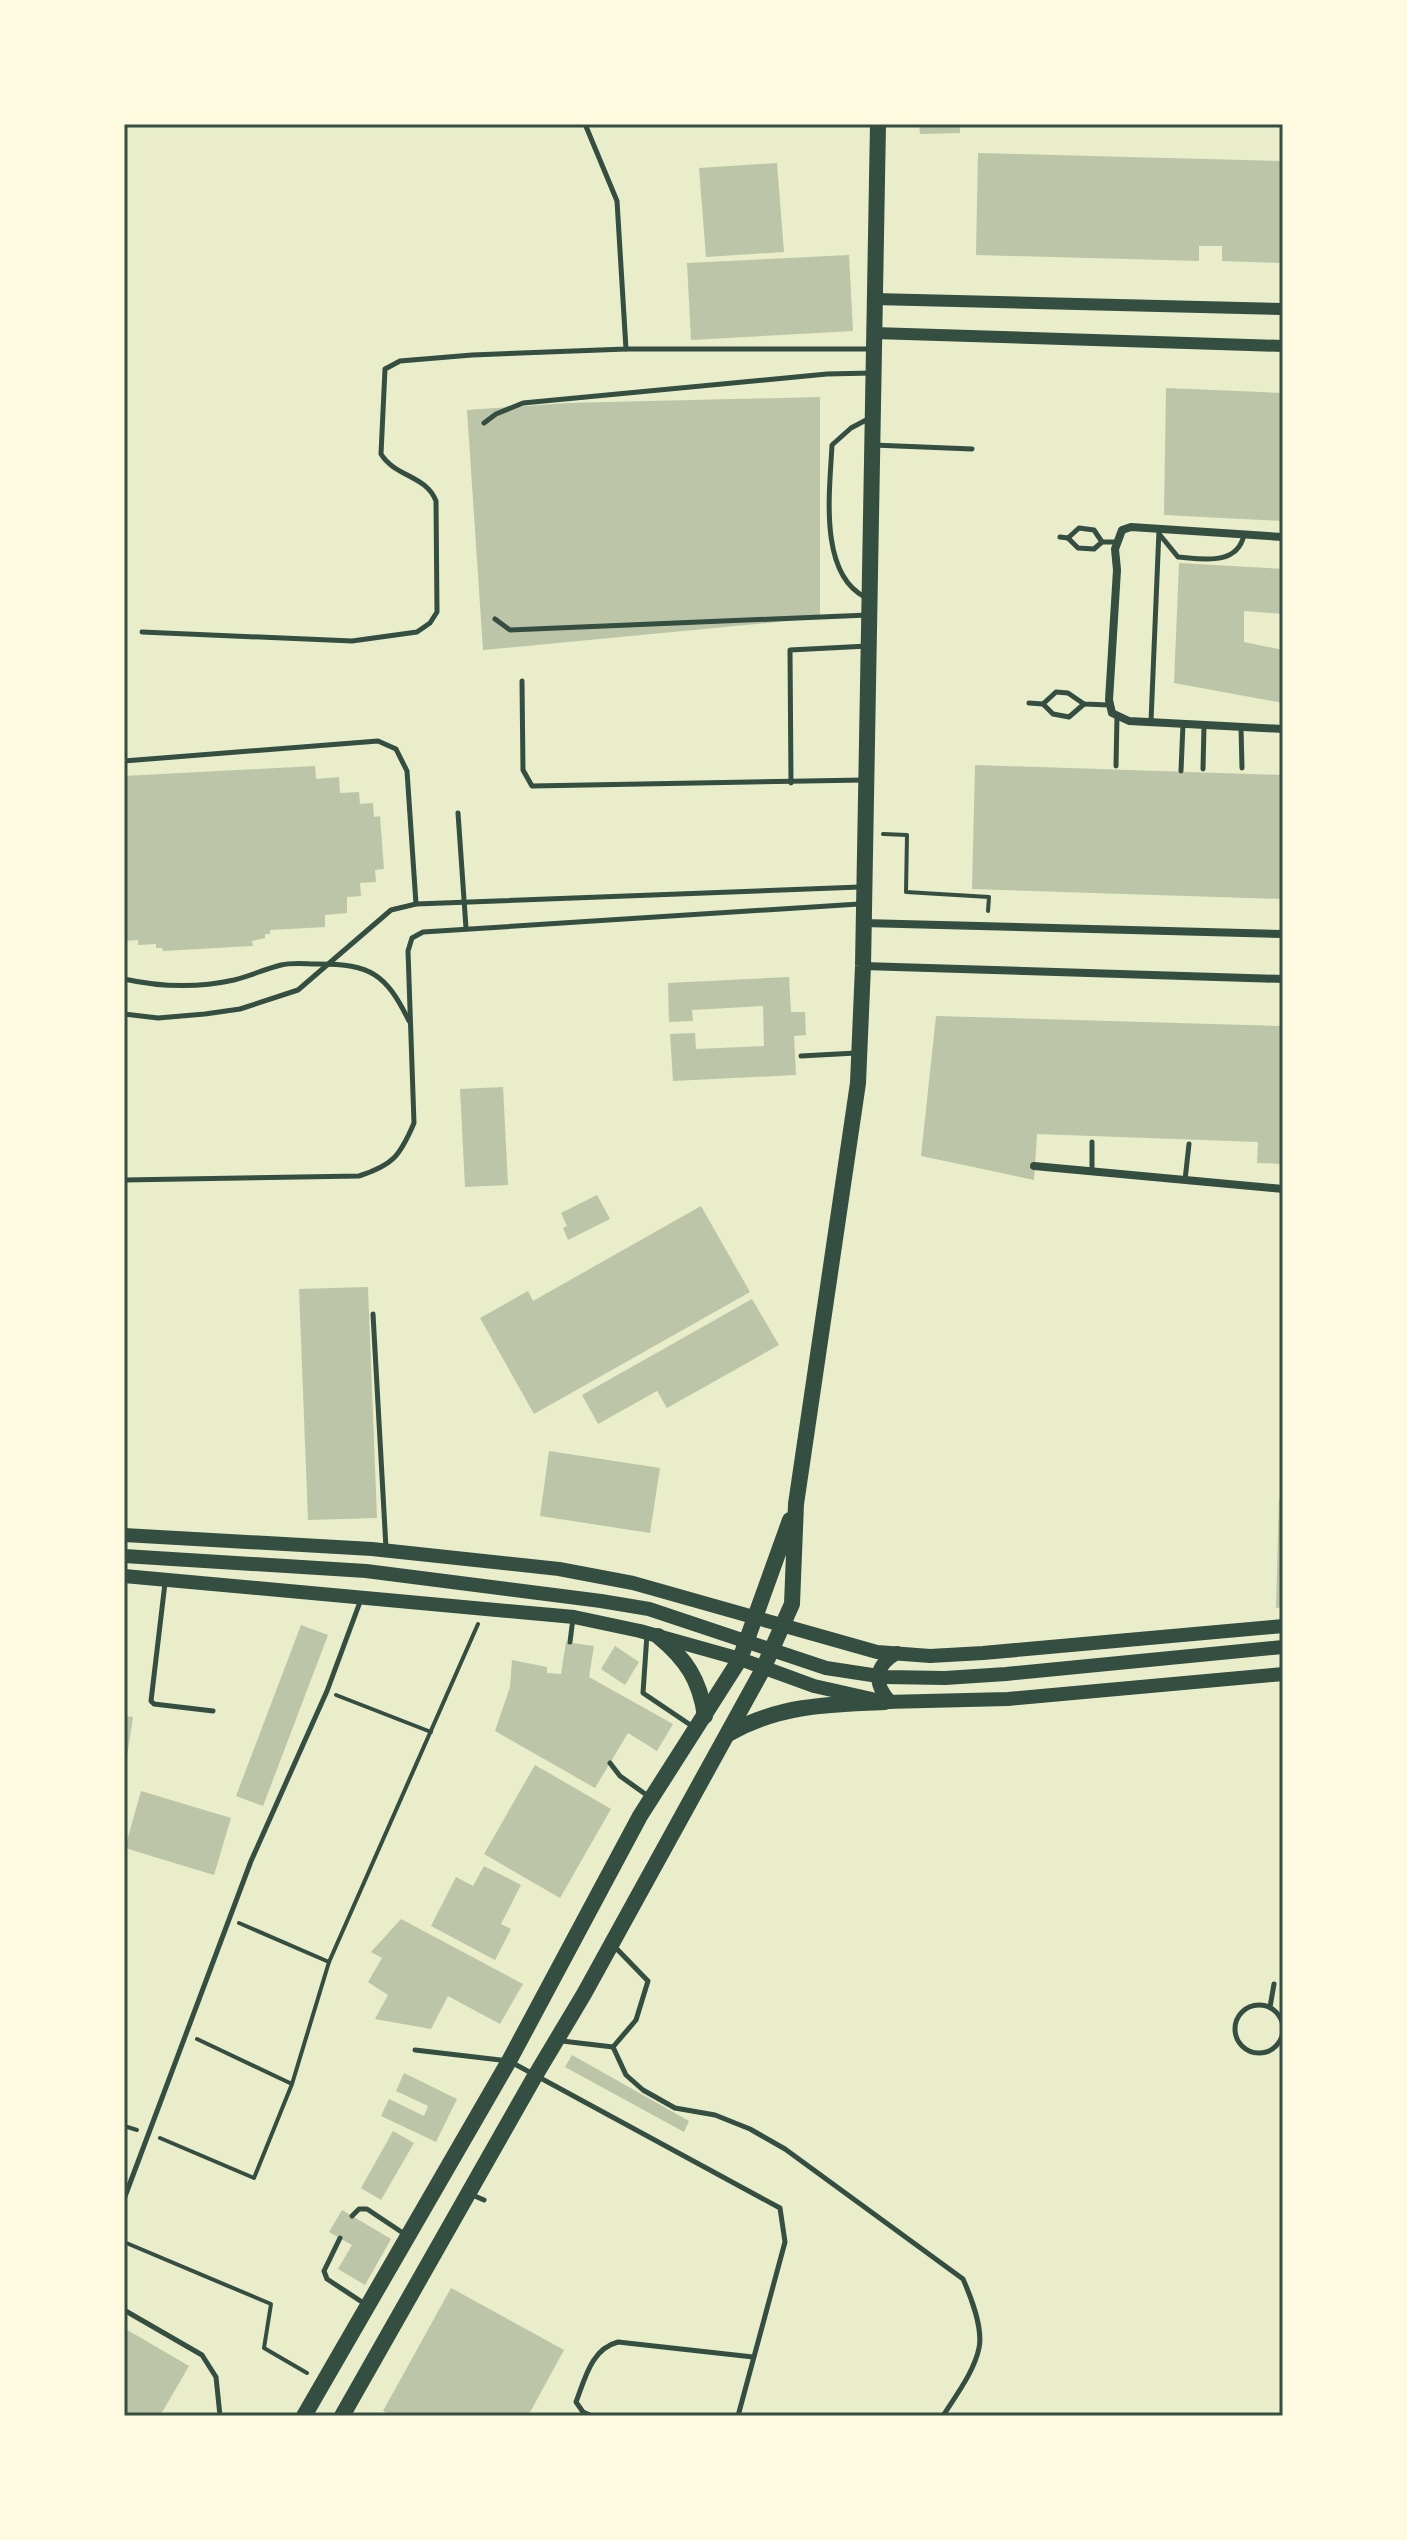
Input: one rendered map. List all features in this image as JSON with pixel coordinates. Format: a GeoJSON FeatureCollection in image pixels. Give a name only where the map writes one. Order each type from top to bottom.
{"type":"FeatureCollection","features":[{"type":"Feature","properties":{"kind":"main road"},"geometry":{"type":"LineString","coordinates":[[342,2416],[477,2197],[535,2076],[763,1669],[792,1604],[796,1504],[858,1083],[863,966],[878,124]]}},
{"type":"Feature","properties":{"kind":"main road"},"geometry":{"type":"LineString","coordinates":[[304,2416],[509,2061],[651,1798],[740,1659],[796,1504]]}},
{"type":"Feature","properties":{"kind":"main road"},"geometry":{"type":"LineString","coordinates":[[124,1535],[372,1549],[386,1553],[559,1569],[644,1586],[877,1652],[930,1656],[983,1653],[1283,1626]]}},
{"type":"Feature","properties":{"kind":"main road"},"geometry":{"type":"LineString","coordinates":[[124,1556],[366,1571],[649,1609],[826,1668],[885,1677],[975,1676],[1283,1647]]}},
{"type":"Feature","properties":{"kind":"main road"},"geometry":{"type":"LineString","coordinates":[[124,1576],[574,1617],[649,1633],[740,1659],[814,1686],[888,1702]]}},
{"type":"Feature","properties":{"kind":"main road"},"geometry":{"type":"LineString","coordinates":[[644,1586],[653,1595],[656,1607],[649,1633]]}},
{"type":"Feature","properties":{"kind":"main road"},"geometry":{"type":"LineString","coordinates":[[649,1633],[689,1666],[700,1689],[700,1723]]}},
{"type":"Feature","properties":{"kind":"main road"},"geometry":{"type":"LineString","coordinates":[[888,1702],[881,1691],[878,1675],[885,1661],[897,1653]]}},
{"type":"Feature","properties":{"kind":"main road"},"geometry":{"type":"LineString","coordinates":[[727,1735],[751,1722],[791,1709],[888,1702],[1008,1699],[1283,1674]]}},
{"type":"Feature","properties":{"kind":"street"},"geometry":{"type":"LineString","coordinates":[[874,299],[1283,309]]}},
{"type":"Feature","properties":{"kind":"street"},"geometry":{"type":"LineString","coordinates":[[874,341],[1283,346]]}},
{"type":"Feature","properties":{"kind":"street"},"geometry":{"type":"LineString","coordinates":[[1283,537],[1160,533],[1131,527],[1122,530],[1116,542],[1109,705],[1117,716],[1151,723],[1283,729]]}},
{"type":"Feature","properties":{"kind":"street"},"geometry":{"type":"LineString","coordinates":[[862,922],[1283,934]]}},
{"type":"Feature","properties":{"kind":"street"},"geometry":{"type":"LineString","coordinates":[[863,966],[1283,979]]}},
{"type":"Feature","properties":{"kind":"street"},"geometry":{"type":"LineString","coordinates":[[1034,1166],[1283,1189]]}},
{"type":"Feature","properties":{"kind":"lane"},"geometry":{"type":"LineString","coordinates":[[585,124],[617,201],[626,349]]}},
{"type":"Feature","properties":{"kind":"lane"},"geometry":{"type":"LineString","coordinates":[[142,632],[352,641],[417,632],[430,623],[437,612],[436,501],[432,490],[387,464],[381,454],[385,369],[400,361],[472,355],[874,341]]}},
{"type":"Feature","properties":{"kind":"lane"},"geometry":{"type":"LineString","coordinates":[[484,423],[496,414],[523,403],[827,374],[873,373]]}},
{"type":"Feature","properties":{"kind":"lane"},"geometry":{"type":"LineString","coordinates":[[869,607],[851,590],[838,569],[831,532],[830,500],[832,445],[851,428],[873,416]]}},
{"type":"Feature","properties":{"kind":"lane"},"geometry":{"type":"LineString","coordinates":[[872,445],[972,449]]}},
{"type":"Feature","properties":{"kind":"lane"},"geometry":{"type":"LineString","coordinates":[[1068,538],[1079,528],[1094,530],[1102,542]]}},
{"type":"Feature","properties":{"kind":"lane"},"geometry":{"type":"LineString","coordinates":[[1160,533],[1178,557],[1207,559],[1234,554],[1241,547],[1244,535]]}},
{"type":"Feature","properties":{"kind":"lane"},"geometry":{"type":"LineString","coordinates":[[1151,723],[1160,533]]}},
{"type":"Feature","properties":{"kind":"lane"},"geometry":{"type":"LineString","coordinates":[[1060,537],[1068,538],[1078,548],[1094,549],[1102,542],[1116,542]]}},
{"type":"Feature","properties":{"kind":"lane"},"geometry":{"type":"LineString","coordinates":[[495,619],[510,630],[869,607]]}},
{"type":"Feature","properties":{"kind":"lane"},"geometry":{"type":"LineString","coordinates":[[791,783],[790,650],[868,646]]}},
{"type":"Feature","properties":{"kind":"lane"},"geometry":{"type":"LineString","coordinates":[[522,681],[523,770],[532,786],[791,783],[865,779]]}},
{"type":"Feature","properties":{"kind":"lane"},"geometry":{"type":"LineString","coordinates":[[1043,704],[1056,692],[1068,693],[1084,704],[1109,705]]}},
{"type":"Feature","properties":{"kind":"lane"},"geometry":{"type":"LineString","coordinates":[[1029,703],[1043,704],[1053,714],[1069,717],[1084,704]]}},
{"type":"Feature","properties":{"kind":"lane"},"geometry":{"type":"LineString","coordinates":[[1116,766],[1117,716]]}},
{"type":"Feature","properties":{"kind":"lane"},"geometry":{"type":"LineString","coordinates":[[1181,771],[1183,724]]}},
{"type":"Feature","properties":{"kind":"lane"},"geometry":{"type":"LineString","coordinates":[[1203,769],[1204,725]]}},
{"type":"Feature","properties":{"kind":"lane"},"geometry":{"type":"LineString","coordinates":[[1241,727],[1242,768]]}},
{"type":"Feature","properties":{"kind":"lane"},"geometry":{"type":"LineString","coordinates":[[124,761],[378,741],[396,749],[407,771],[416,904]]}},
{"type":"Feature","properties":{"kind":"lane"},"geometry":{"type":"LineString","coordinates":[[458,813],[466,928]]}},
{"type":"Feature","properties":{"kind":"lane"},"geometry":{"type":"LineString","coordinates":[[124,1014],[158,1018],[240,1009],[298,990],[391,910],[416,904],[863,887]]}},
{"type":"Feature","properties":{"kind":"lane"},"geometry":{"type":"LineString","coordinates":[[124,1180],[359,1176],[382,1169],[394,1160],[414,1123],[408,951],[412,938],[423,932],[862,904]]}},
{"type":"Feature","properties":{"kind":"lane"},"geometry":{"type":"LineString","coordinates":[[124,979],[160,986],[201,985],[233,980],[285,964],[354,965],[372,972],[387,985],[410,1022]]}},
{"type":"Feature","properties":{"kind":"lane"},"geometry":{"type":"LineString","coordinates":[[801,1056],[859,1053]]}},
{"type":"Feature","properties":{"kind":"lane"},"geometry":{"type":"LineString","coordinates":[[1092,1142],[1092,1171]]}},
{"type":"Feature","properties":{"kind":"lane"},"geometry":{"type":"LineString","coordinates":[[1185,1180],[1189,1144]]}},
{"type":"Feature","properties":{"kind":"lane"},"geometry":{"type":"LineString","coordinates":[[373,1314],[386,1553]]}},
{"type":"Feature","properties":{"kind":"lane"},"geometry":{"type":"LineString","coordinates":[[165,1580],[151,1701],[154,1704],[213,1711]]}},
{"type":"Feature","properties":{"kind":"lane"},"geometry":{"type":"LineString","coordinates":[[124,2199],[251,1861],[327,1691],[362,1597]]}},
{"type":"Feature","properties":{"kind":"lane"},"geometry":{"type":"LineString","coordinates":[[570,1642],[574,1617]]}},
{"type":"Feature","properties":{"kind":"lane"},"geometry":{"type":"LineString","coordinates":[[649,1633],[643,1693],[700,1723]]}},
{"type":"Feature","properties":{"kind":"lane"},"geometry":{"type":"LineString","coordinates":[[610,1763],[620,1776],[651,1798]]}},
{"type":"Feature","properties":{"kind":"lane"},"geometry":{"type":"LineString","coordinates":[[611,1944],[648,1981],[636,2020],[613,2047]]}},
{"type":"Feature","properties":{"kind":"lane"},"geometry":{"type":"LineString","coordinates":[[1270,2007],[1274,1984]]}},
{"type":"Feature","properties":{"kind":"lane"},"geometry":{"type":"LineString","coordinates":[[1259,2004],[1270,2007],[1279,2015],[1283,2026],[1281,2038],[1275,2048],[1264,2053],[1253,2053],[1242,2047],[1236,2037],[1234,2026],[1238,2015],[1247,2007],[1259,2004]]}},
{"type":"Feature","properties":{"kind":"lane"},"geometry":{"type":"LineString","coordinates":[[556,2040],[613,2047]]}},
{"type":"Feature","properties":{"kind":"lane"},"geometry":{"type":"LineString","coordinates":[[613,2047],[626,2075],[643,2090],[675,2108],[715,2115],[750,2129],[785,2149],[963,2279],[974,2305],[980,2346],[965,2381],[943,2416]]}},
{"type":"Feature","properties":{"kind":"lane"},"geometry":{"type":"LineString","coordinates":[[415,2050],[509,2061],[780,2208],[785,2242],[738,2416]]}},
{"type":"Feature","properties":{"kind":"lane"},"geometry":{"type":"LineString","coordinates":[[352,2216],[359,2209],[367,2209],[407,2235]]}},
{"type":"Feature","properties":{"kind":"lane"},"geometry":{"type":"LineString","coordinates":[[340,2238],[325,2274],[327,2279],[366,2304]]}},
{"type":"Feature","properties":{"kind":"lane"},"geometry":{"type":"LineString","coordinates":[[124,2310],[202,2355],[216,2377],[220,2416]]}},
{"type":"Feature","properties":{"kind":"lane"},"geometry":{"type":"LineString","coordinates":[[592,2416],[583,2412],[576,2402],[596,2354],[607,2345],[618,2342],[753,2357]]}},
{"type":"Feature","properties":{"kind":"path"},"geometry":{"type":"LineString","coordinates":[[864,833],[907,835],[906,892],[989,897],[987,925]]}},
{"type":"Feature","properties":{"kind":"path"},"geometry":{"type":"LineString","coordinates":[[124,2126],[149,2133],[254,2178],[292,2084],[329,1962],[486,1607]]}},
{"type":"Feature","properties":{"kind":"path"},"geometry":{"type":"LineString","coordinates":[[327,1691],[431,1732]]}},
{"type":"Feature","properties":{"kind":"path"},"geometry":{"type":"LineString","coordinates":[[230,1918],[329,1962]]}},
{"type":"Feature","properties":{"kind":"path"},"geometry":{"type":"LineString","coordinates":[[187,2035],[292,2084]]}},
{"type":"Feature","properties":{"kind":"path"},"geometry":{"type":"LineString","coordinates":[[124,2242],[271,2304],[264,2348],[323,2382]]}},
{"type":"Feature","properties":{"kind":"building"},"geometry":{"type":"Polygon","coordinates":[[[919,124],[960,124],[960,133],[920,134],[919,124]]]}},
{"type":"Feature","properties":{"kind":"building"},"geometry":{"type":"Polygon","coordinates":[[[978,153],[1283,161],[1283,263],[1222,261],[1222,246],[1199,246],[1199,261],[976,255],[978,153]]]}},
{"type":"Feature","properties":{"kind":"building"},"geometry":{"type":"Polygon","coordinates":[[[777,163],[784,252],[706,257],[699,168],[777,163]]]}},
{"type":"Feature","properties":{"kind":"building"},"geometry":{"type":"Polygon","coordinates":[[[849,255],[853,331],[691,340],[687,263],[849,255]]]}},
{"type":"Feature","properties":{"kind":"building"},"geometry":{"type":"Polygon","coordinates":[[[1166,388],[1283,393],[1283,521],[1164,515],[1166,388]]]}},
{"type":"Feature","properties":{"kind":"building"},"geometry":{"type":"Polygon","coordinates":[[[820,397],[820,618],[483,650],[467,410],[567,403],[820,397]]]}},
{"type":"Feature","properties":{"kind":"building"},"geometry":{"type":"Polygon","coordinates":[[[1179,563],[1283,569],[1283,614],[1244,611],[1244,642],[1283,650],[1283,703],[1174,683],[1179,563]]]}},
{"type":"Feature","properties":{"kind":"building"},"geometry":{"type":"Polygon","coordinates":[[[975,765],[1283,775],[1283,899],[972,889],[975,765]]]}},
{"type":"Feature","properties":{"kind":"building"},"geometry":{"type":"Polygon","coordinates":[[[315,766],[316,779],[339,777],[340,793],[359,792],[360,804],[373,803],[374,817],[380,816],[384,869],[375,870],[376,882],[360,883],[361,896],[347,897],[347,913],[325,915],[325,927],[270,930],[265,938],[252,941],[253,946],[163,951],[156,948],[156,944],[138,945],[138,940],[124,941],[124,776],[315,766]]]}},
{"type":"Feature","properties":{"kind":"building"},"geometry":{"type":"Polygon","coordinates":[[[789,977],[791,1012],[805,1012],[806,1035],[794,1036],[796,1075],[673,1081],[670,1034],[695,1033],[696,1049],[764,1046],[763,1006],[692,1010],[693,1021],[669,1022],[668,983],[789,977]]]}},
{"type":"Feature","properties":{"kind":"building"},"geometry":{"type":"Polygon","coordinates":[[[936,1016],[1283,1026],[1283,1164],[1257,1163],[1258,1142],[1037,1134],[1034,1180],[921,1156],[936,1016]]]}},
{"type":"Feature","properties":{"kind":"building"},"geometry":{"type":"Polygon","coordinates":[[[503,1087],[508,1185],[465,1187],[460,1089],[503,1087]]]}},
{"type":"Feature","properties":{"kind":"building"},"geometry":{"type":"Polygon","coordinates":[[[597,1195],[610,1219],[568,1240],[563,1228],[567,1226],[561,1213],[597,1195]]]}},
{"type":"Feature","properties":{"kind":"building"},"geometry":{"type":"Polygon","coordinates":[[[701,1206],[750,1292],[534,1414],[480,1318],[528,1291],[533,1301],[701,1206]]]}},
{"type":"Feature","properties":{"kind":"building"},"geometry":{"type":"Polygon","coordinates":[[[368,1287],[377,1518],[308,1520],[299,1289],[368,1287]]]}},
{"type":"Feature","properties":{"kind":"building"},"geometry":{"type":"Polygon","coordinates":[[[752,1299],[779,1345],[667,1408],[657,1391],[598,1424],[582,1395],[752,1299]]]}},
{"type":"Feature","properties":{"kind":"building"},"geometry":{"type":"Polygon","coordinates":[[[549,1451],[660,1468],[650,1533],[540,1516],[549,1451]]]}},
{"type":"Feature","properties":{"kind":"building"},"geometry":{"type":"Polygon","coordinates":[[[1279,1499],[1283,1499],[1283,1607],[1276,1608],[1279,1499]]]}},
{"type":"Feature","properties":{"kind":"building"},"geometry":{"type":"Polygon","coordinates":[[[301,1625],[328,1635],[263,1806],[236,1796],[301,1625]]]}},
{"type":"Feature","properties":{"kind":"building"},"geometry":{"type":"Polygon","coordinates":[[[566,1642],[594,1646],[589,1677],[673,1724],[657,1751],[628,1733],[595,1788],[495,1731],[510,1687],[512,1660],[547,1667],[547,1673],[561,1674],[566,1642]]]}},
{"type":"Feature","properties":{"kind":"building"},"geometry":{"type":"Polygon","coordinates":[[[615,1646],[639,1662],[625,1685],[601,1669],[615,1646]]]}},
{"type":"Feature","properties":{"kind":"building"},"geometry":{"type":"Polygon","coordinates":[[[124,1716],[133,1717],[126,1763],[124,1763],[124,1716]]]}},
{"type":"Feature","properties":{"kind":"building"},"geometry":{"type":"Polygon","coordinates":[[[535,1765],[611,1809],[560,1898],[484,1854],[535,1765]]]}},
{"type":"Feature","properties":{"kind":"building"},"geometry":{"type":"Polygon","coordinates":[[[141,1791],[231,1818],[214,1875],[125,1848],[141,1791]]]}},
{"type":"Feature","properties":{"kind":"building"},"geometry":{"type":"Polygon","coordinates":[[[484,1866],[521,1885],[501,1924],[511,1929],[495,1960],[431,1926],[456,1877],[473,1886],[484,1866]]]}},
{"type":"Feature","properties":{"kind":"building"},"geometry":{"type":"Polygon","coordinates":[[[401,1919],[523,1984],[500,2024],[448,1996],[431,2029],[375,2019],[388,1995],[368,1982],[382,1958],[371,1952],[401,1919]]]}},
{"type":"Feature","properties":{"kind":"building"},"geometry":{"type":"Polygon","coordinates":[[[572,2055],[689,2121],[684,2132],[565,2067],[572,2055]]]}},
{"type":"Feature","properties":{"kind":"building"},"geometry":{"type":"Polygon","coordinates":[[[404,2073],[457,2099],[436,2142],[381,2116],[389,2099],[424,2116],[428,2106],[396,2091],[404,2073]]]}},
{"type":"Feature","properties":{"kind":"building"},"geometry":{"type":"Polygon","coordinates":[[[393,2131],[414,2143],[381,2200],[361,2188],[393,2131]]]}},
{"type":"Feature","properties":{"kind":"building"},"geometry":{"type":"Polygon","coordinates":[[[342,2210],[391,2239],[365,2285],[338,2269],[352,2245],[329,2232],[342,2210]]]}},
{"type":"Feature","properties":{"kind":"building"},"geometry":{"type":"Polygon","coordinates":[[[451,2288],[564,2350],[528,2416],[393,2416],[383,2411],[451,2288]]]}},
{"type":"Feature","properties":{"kind":"building"},"geometry":{"type":"Polygon","coordinates":[[[124,2328],[189,2366],[160,2416],[124,2416],[124,2328]]]}}]}
